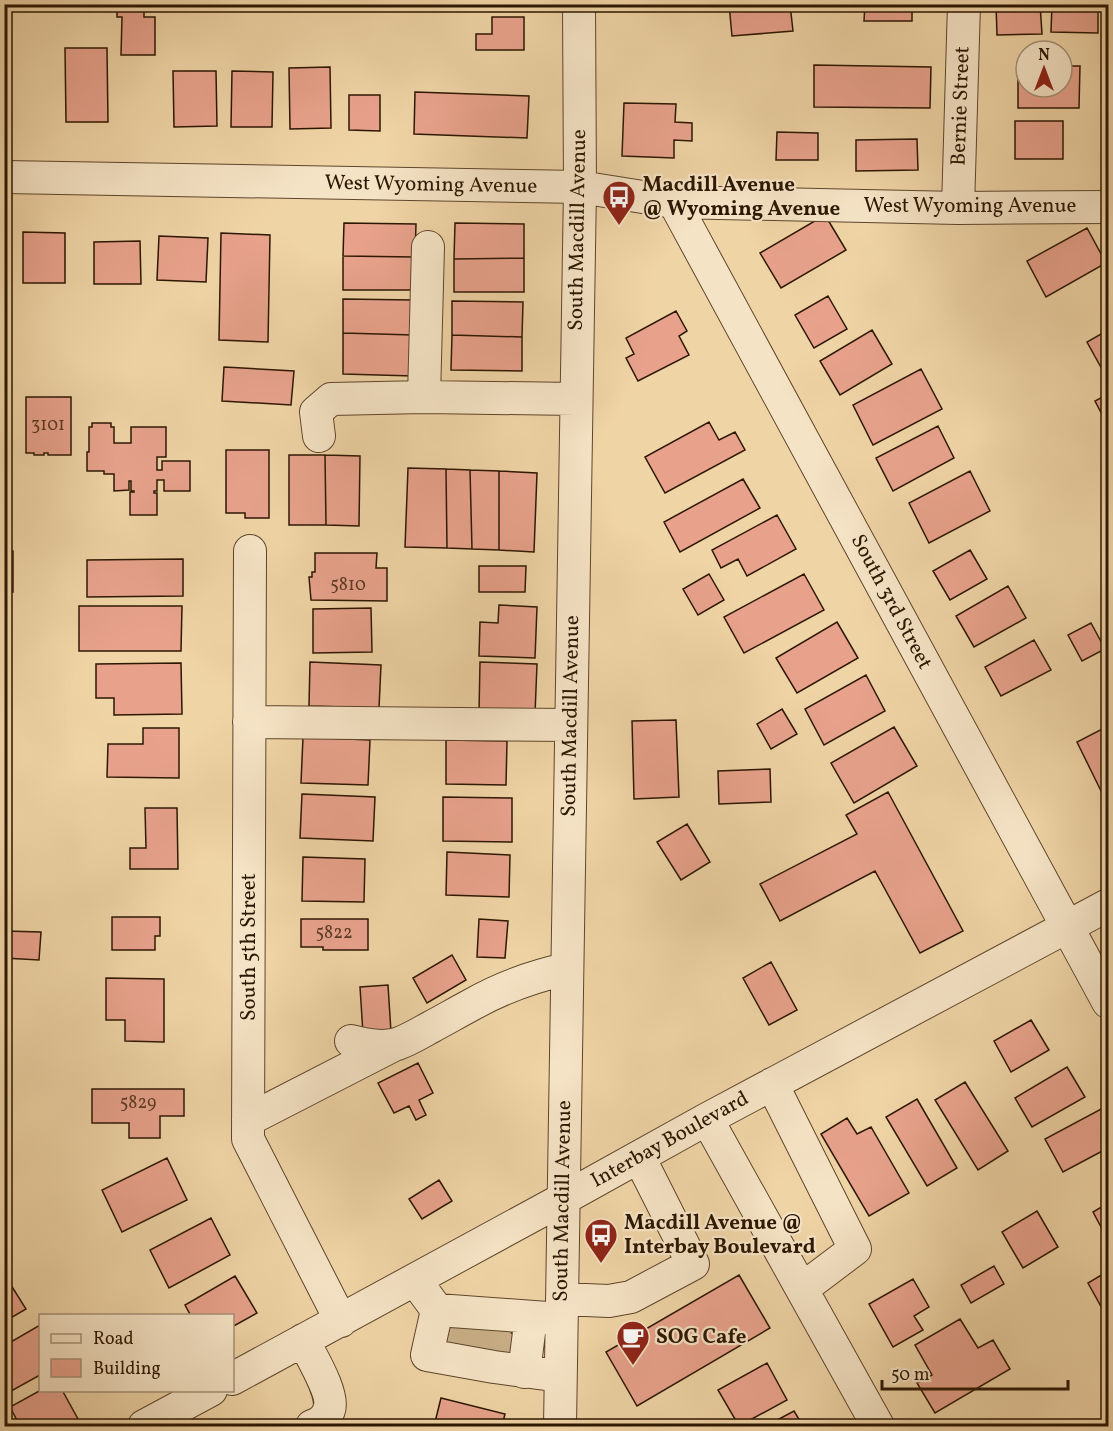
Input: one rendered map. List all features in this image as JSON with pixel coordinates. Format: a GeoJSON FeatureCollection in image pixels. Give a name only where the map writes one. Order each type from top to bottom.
{"type":"FeatureCollection","features":[{"type":"Feature","properties":{"kind":"street","name":"South Macdill Avenue"},"geometry":{"type":"LineString","coordinates":[[560,1426],[561,1376],[551,1312],[563,1199],[580,187],[579,4]]}},
{"type":"Feature","properties":{"kind":"street","name":"Bernie Street"},"geometry":{"type":"LineString","coordinates":[[958,208],[964,4]]}},
{"type":"Feature","properties":{"kind":"street","name":"West Wyoming Avenue"},"geometry":{"type":"LineString","coordinates":[[4,177],[580,187],[674,202],[958,208],[1108,207]]}},
{"type":"Feature","properties":{"kind":"street","name":"South 3rd Street"},"geometry":{"type":"LineString","coordinates":[[674,202],[1108,1002]]}},
{"type":"Feature","properties":{"kind":"street"},"geometry":{"type":"LineString","coordinates":[[424,397],[428,246]]}},
{"type":"Feature","properties":{"kind":"street"},"geometry":{"type":"LineString","coordinates":[[319,436],[316,412],[331,399],[424,397],[576,399]]}},
{"type":"Feature","properties":{"kind":"street","name":"South 5th Street"},"geometry":{"type":"LineString","coordinates":[[250,551],[248,1139],[341,1321]]}},
{"type":"Feature","properties":{"kind":"street"},"geometry":{"type":"LineString","coordinates":[[249,722],[571,725]]}},
{"type":"Feature","properties":{"kind":"street","name":"Interbay Boulevard"},"geometry":{"type":"LineString","coordinates":[[234,1378],[707,1119],[1108,905]]}},
{"type":"Feature","properties":{"kind":"street"},"geometry":{"type":"LineString","coordinates":[[248,1120],[409,1040],[502,990],[541,974],[567,969]]}},
{"type":"Feature","properties":{"kind":"street"},"geometry":{"type":"LineString","coordinates":[[351,1041],[383,1046],[397,1044]]}},
{"type":"Feature","properties":{"kind":"street"},"geometry":{"type":"LineString","coordinates":[[772,1084],[855,1249],[802,1289]]}},
{"type":"Feature","properties":{"kind":"street"},"geometry":{"type":"LineString","coordinates":[[707,1119],[878,1426]]}},
{"type":"Feature","properties":{"kind":"street"},"geometry":{"type":"LineString","coordinates":[[474,1337],[551,1312],[631,1297],[693,1264],[639,1157]]}},
{"type":"Feature","properties":{"kind":"street"},"geometry":{"type":"LineString","coordinates":[[415,1280],[474,1337],[524,1372],[561,1376]]}},
{"type":"Feature","properties":{"kind":"street"},"geometry":{"type":"LineString","coordinates":[[524,1372],[551,1312]]}},
{"type":"Feature","properties":{"kind":"street"},"geometry":{"type":"LineString","coordinates":[[303,1340],[329,1393],[330,1409],[322,1421],[312,1426]]}},
{"type":"Feature","properties":{"kind":"street"},"geometry":{"type":"LineString","coordinates":[[144,1426],[173,1419],[208,1392]]}},
{"type":"Feature","properties":{"kind":"building"},"geometry":{"type":"Polygon","coordinates":[[[117,4],[144,4],[144,17],[155,17],[155,55],[121,55],[122,17],[117,17],[117,4]]]}},
{"type":"Feature","properties":{"kind":"building"},"geometry":{"type":"Polygon","coordinates":[[[729,4],[790,4],[793,31],[732,36],[729,4]]]}},
{"type":"Feature","properties":{"kind":"building"},"geometry":{"type":"Polygon","coordinates":[[[865,4],[912,4],[912,21],[864,21],[865,4]]]}},
{"type":"Feature","properties":{"kind":"building"},"geometry":{"type":"Polygon","coordinates":[[[996,4],[1040,4],[1042,34],[997,35],[996,4]]]}},
{"type":"Feature","properties":{"kind":"building"},"geometry":{"type":"Polygon","coordinates":[[[1052,4],[1098,4],[1098,33],[1051,32],[1052,4]]]}},
{"type":"Feature","properties":{"kind":"building"},"geometry":{"type":"Polygon","coordinates":[[[492,17],[524,17],[524,50],[476,50],[476,34],[492,34],[492,17]]]}},
{"type":"Feature","properties":{"kind":"building"},"geometry":{"type":"Polygon","coordinates":[[[65,48],[107,48],[108,122],[66,122],[65,48]]]}},
{"type":"Feature","properties":{"kind":"building"},"geometry":{"type":"Polygon","coordinates":[[[814,65],[931,67],[930,108],[814,107],[814,65]]]}},
{"type":"Feature","properties":{"kind":"building"},"geometry":{"type":"Polygon","coordinates":[[[1074,66],[1080,66],[1079,108],[1018,108],[1018,99],[1074,99],[1074,66]]]}},
{"type":"Feature","properties":{"kind":"building"},"geometry":{"type":"Polygon","coordinates":[[[330,67],[331,128],[290,129],[289,68],[330,67]]]}},
{"type":"Feature","properties":{"kind":"building"},"geometry":{"type":"Polygon","coordinates":[[[173,71],[216,71],[217,126],[174,127],[173,71]]]}},
{"type":"Feature","properties":{"kind":"building"},"geometry":{"type":"Polygon","coordinates":[[[232,71],[273,72],[272,127],[231,127],[232,71]]]}},
{"type":"Feature","properties":{"kind":"building"},"geometry":{"type":"Polygon","coordinates":[[[415,92],[529,96],[527,138],[414,134],[415,92]]]}},
{"type":"Feature","properties":{"kind":"building"},"geometry":{"type":"Polygon","coordinates":[[[349,95],[380,95],[380,131],[349,130],[349,95]]]}},
{"type":"Feature","properties":{"kind":"building"},"geometry":{"type":"Polygon","coordinates":[[[624,103],[676,104],[675,122],[692,123],[692,141],[674,140],[674,158],[622,156],[624,103]]]}},
{"type":"Feature","properties":{"kind":"building"},"geometry":{"type":"Polygon","coordinates":[[[1015,121],[1063,121],[1063,159],[1015,159],[1015,121]]]}},
{"type":"Feature","properties":{"kind":"building"},"geometry":{"type":"Polygon","coordinates":[[[777,132],[818,133],[818,160],[776,160],[777,132]]]}},
{"type":"Feature","properties":{"kind":"building"},"geometry":{"type":"Polygon","coordinates":[[[917,139],[918,170],[856,171],[856,140],[917,139]]]}},
{"type":"Feature","properties":{"kind":"building"},"geometry":{"type":"Polygon","coordinates":[[[825,215],[846,250],[781,288],[760,253],[825,215]]]}},
{"type":"Feature","properties":{"kind":"building"},"geometry":{"type":"Polygon","coordinates":[[[344,223],[416,224],[415,257],[343,256],[344,223]]]}},
{"type":"Feature","properties":{"kind":"building"},"geometry":{"type":"Polygon","coordinates":[[[455,223],[524,224],[524,258],[454,259],[455,223]]]}},
{"type":"Feature","properties":{"kind":"building"},"geometry":{"type":"Polygon","coordinates":[[[1087,228],[1106,263],[1046,297],[1027,261],[1087,228]]]}},
{"type":"Feature","properties":{"kind":"building"},"geometry":{"type":"Polygon","coordinates":[[[23,232],[65,233],[65,283],[23,283],[23,232]]]}},
{"type":"Feature","properties":{"kind":"building"},"geometry":{"type":"Polygon","coordinates":[[[221,233],[270,235],[268,342],[219,340],[221,233]]]}},
{"type":"Feature","properties":{"kind":"building"},"geometry":{"type":"Polygon","coordinates":[[[159,236],[208,238],[206,282],[157,280],[159,236]]]}},
{"type":"Feature","properties":{"kind":"building"},"geometry":{"type":"Polygon","coordinates":[[[140,241],[141,284],[94,284],[94,242],[140,241]]]}},
{"type":"Feature","properties":{"kind":"building"},"geometry":{"type":"Polygon","coordinates":[[[343,256],[415,257],[415,290],[343,290],[343,256]]]}},
{"type":"Feature","properties":{"kind":"building"},"geometry":{"type":"Polygon","coordinates":[[[524,258],[524,292],[454,292],[454,259],[524,258]]]}},
{"type":"Feature","properties":{"kind":"building"},"geometry":{"type":"Polygon","coordinates":[[[828,296],[847,329],[814,348],[795,315],[828,296]]]}},
{"type":"Feature","properties":{"kind":"building"},"geometry":{"type":"Polygon","coordinates":[[[343,299],[414,300],[413,335],[343,333],[343,299]]]}},
{"type":"Feature","properties":{"kind":"building"},"geometry":{"type":"Polygon","coordinates":[[[452,301],[523,302],[522,337],[452,335],[452,301]]]}},
{"type":"Feature","properties":{"kind":"building"},"geometry":{"type":"Polygon","coordinates":[[[676,311],[687,331],[679,336],[689,355],[638,381],[626,358],[634,354],[626,338],[676,311]]]}},
{"type":"Feature","properties":{"kind":"building"},"geometry":{"type":"Polygon","coordinates":[[[872,330],[892,364],[840,395],[820,361],[872,330]]]}},
{"type":"Feature","properties":{"kind":"building"},"geometry":{"type":"Polygon","coordinates":[[[1108,330],[1108,380],[1087,342],[1108,330]]]}},
{"type":"Feature","properties":{"kind":"building"},"geometry":{"type":"Polygon","coordinates":[[[343,333],[413,335],[413,376],[343,374],[343,333]]]}},
{"type":"Feature","properties":{"kind":"building"},"geometry":{"type":"Polygon","coordinates":[[[452,335],[522,337],[522,371],[451,370],[452,335]]]}},
{"type":"Feature","properties":{"kind":"building"},"geometry":{"type":"Polygon","coordinates":[[[224,367],[294,371],[291,405],[222,401],[224,367]]]}},
{"type":"Feature","properties":{"kind":"building"},"geometry":{"type":"Polygon","coordinates":[[[921,369],[942,409],[873,445],[853,405],[921,369]]]}},
{"type":"Feature","properties":{"kind":"building"},"geometry":{"type":"Polygon","coordinates":[[[1108,394],[1108,426],[1095,401],[1108,394]]]}},
{"type":"Feature","properties":{"kind":"building"},"geometry":{"type":"Polygon","coordinates":[[[26,397],[71,397],[71,455],[26,453],[26,397]]]}},
{"type":"Feature","properties":{"kind":"building"},"geometry":{"type":"Polygon","coordinates":[[[709,422],[719,440],[735,432],[745,450],[665,493],[645,457],[709,422]]]}},
{"type":"Feature","properties":{"kind":"building"},"geometry":{"type":"Polygon","coordinates":[[[92,423],[111,423],[111,427],[114,427],[114,443],[131,443],[131,427],[166,427],[166,457],[157,457],[157,470],[162,470],[162,461],[190,461],[190,491],[164,491],[164,480],[157,480],[157,491],[154,493],[157,493],[157,515],[130,515],[130,492],[134,492],[131,491],[131,481],[129,481],[129,490],[114,491],[114,474],[104,474],[104,471],[87,471],[89,427],[92,427],[92,423]]]}},
{"type":"Feature","properties":{"kind":"building"},"geometry":{"type":"Polygon","coordinates":[[[938,426],[954,458],[893,491],[876,458],[938,426]]]}},
{"type":"Feature","properties":{"kind":"building"},"geometry":{"type":"Polygon","coordinates":[[[226,450],[269,450],[269,518],[245,518],[245,513],[226,513],[226,450]]]}},
{"type":"Feature","properties":{"kind":"building"},"geometry":{"type":"Polygon","coordinates":[[[289,455],[325,455],[326,525],[289,525],[289,455]]]}},
{"type":"Feature","properties":{"kind":"building"},"geometry":{"type":"Polygon","coordinates":[[[325,455],[360,456],[359,526],[326,525],[325,455]]]}},
{"type":"Feature","properties":{"kind":"building"},"geometry":{"type":"Polygon","coordinates":[[[408,468],[446,469],[447,548],[405,547],[408,468]]]}},
{"type":"Feature","properties":{"kind":"building"},"geometry":{"type":"Polygon","coordinates":[[[446,469],[470,470],[472,549],[447,548],[446,469]]]}},
{"type":"Feature","properties":{"kind":"building"},"geometry":{"type":"Polygon","coordinates":[[[470,470],[499,471],[499,550],[472,549],[470,470]]]}},
{"type":"Feature","properties":{"kind":"building"},"geometry":{"type":"Polygon","coordinates":[[[499,471],[537,473],[534,552],[499,550],[499,471]]]}},
{"type":"Feature","properties":{"kind":"building"},"geometry":{"type":"Polygon","coordinates":[[[970,471],[990,511],[929,543],[909,503],[970,471]]]}},
{"type":"Feature","properties":{"kind":"building"},"geometry":{"type":"Polygon","coordinates":[[[743,479],[760,508],[680,552],[664,522],[743,479]]]}},
{"type":"Feature","properties":{"kind":"building"},"geometry":{"type":"Polygon","coordinates":[[[777,515],[796,549],[747,576],[738,559],[721,568],[712,550],[777,515]]]}},
{"type":"Feature","properties":{"kind":"building"},"geometry":{"type":"Polygon","coordinates":[[[4,537],[5,551],[13,551],[13,592],[4,592],[4,537]]]}},
{"type":"Feature","properties":{"kind":"building"},"geometry":{"type":"Polygon","coordinates":[[[970,550],[987,579],[950,600],[933,571],[970,550]]]}},
{"type":"Feature","properties":{"kind":"building"},"geometry":{"type":"Polygon","coordinates":[[[315,553],[377,553],[376,568],[387,568],[387,601],[311,600],[309,577],[312,577],[312,572],[315,572],[315,553]]]}},
{"type":"Feature","properties":{"kind":"building"},"geometry":{"type":"Polygon","coordinates":[[[183,559],[183,596],[87,597],[87,560],[183,559]]]}},
{"type":"Feature","properties":{"kind":"building"},"geometry":{"type":"Polygon","coordinates":[[[479,566],[526,566],[525,592],[479,592],[479,566]]]}},
{"type":"Feature","properties":{"kind":"building"},"geometry":{"type":"Polygon","coordinates":[[[709,574],[724,600],[698,615],[683,589],[709,574]]]}},
{"type":"Feature","properties":{"kind":"building"},"geometry":{"type":"Polygon","coordinates":[[[804,574],[824,610],[744,653],[724,617],[804,574]]]}},
{"type":"Feature","properties":{"kind":"building"},"geometry":{"type":"Polygon","coordinates":[[[1008,586],[1026,618],[974,647],[956,616],[1008,586]]]}},
{"type":"Feature","properties":{"kind":"building"},"geometry":{"type":"Polygon","coordinates":[[[499,605],[537,607],[535,658],[479,656],[480,622],[498,623],[499,605]]]}},
{"type":"Feature","properties":{"kind":"building"},"geometry":{"type":"Polygon","coordinates":[[[79,606],[182,606],[181,651],[79,651],[79,606]]]}},
{"type":"Feature","properties":{"kind":"building"},"geometry":{"type":"Polygon","coordinates":[[[371,608],[372,652],[313,653],[313,609],[371,608]]]}},
{"type":"Feature","properties":{"kind":"building"},"geometry":{"type":"Polygon","coordinates":[[[837,622],[858,658],[797,693],[776,658],[837,622]]]}},
{"type":"Feature","properties":{"kind":"building"},"geometry":{"type":"Polygon","coordinates":[[[1091,623],[1105,649],[1082,661],[1068,635],[1091,623]]]}},
{"type":"Feature","properties":{"kind":"building"},"geometry":{"type":"Polygon","coordinates":[[[1034,640],[1051,670],[1001,696],[985,667],[1034,640]]]}},
{"type":"Feature","properties":{"kind":"building"},"geometry":{"type":"Polygon","coordinates":[[[310,662],[381,665],[379,708],[309,706],[310,662]]]}},
{"type":"Feature","properties":{"kind":"building"},"geometry":{"type":"Polygon","coordinates":[[[480,662],[537,664],[535,714],[479,712],[480,662]]]}},
{"type":"Feature","properties":{"kind":"building"},"geometry":{"type":"Polygon","coordinates":[[[181,663],[182,714],[114,715],[114,698],[96,698],[96,664],[181,663]]]}},
{"type":"Feature","properties":{"kind":"building"},"geometry":{"type":"Polygon","coordinates":[[[866,675],[885,711],[824,745],[805,709],[866,675]]]}},
{"type":"Feature","properties":{"kind":"building"},"geometry":{"type":"Polygon","coordinates":[[[782,709],[797,734],[771,749],[757,724],[782,709]]]}},
{"type":"Feature","properties":{"kind":"building"},"geometry":{"type":"Polygon","coordinates":[[[676,720],[679,797],[634,799],[632,721],[676,720]]]}},
{"type":"Feature","properties":{"kind":"building"},"geometry":{"type":"Polygon","coordinates":[[[1108,726],[1108,792],[1103,795],[1077,742],[1108,726]]]}},
{"type":"Feature","properties":{"kind":"building"},"geometry":{"type":"Polygon","coordinates":[[[894,727],[917,766],[854,803],[831,763],[894,727]]]}},
{"type":"Feature","properties":{"kind":"building"},"geometry":{"type":"Polygon","coordinates":[[[143,728],[179,728],[179,778],[107,777],[108,744],[143,744],[143,728]]]}},
{"type":"Feature","properties":{"kind":"building"},"geometry":{"type":"Polygon","coordinates":[[[303,737],[370,740],[368,785],[301,783],[303,737]]]}},
{"type":"Feature","properties":{"kind":"building"},"geometry":{"type":"Polygon","coordinates":[[[446,740],[507,741],[506,785],[446,784],[446,740]]]}},
{"type":"Feature","properties":{"kind":"building"},"geometry":{"type":"Polygon","coordinates":[[[770,769],[771,802],[719,804],[718,771],[770,769]]]}},
{"type":"Feature","properties":{"kind":"building"},"geometry":{"type":"Polygon","coordinates":[[[888,792],[963,931],[920,953],[875,871],[780,921],[760,884],[857,834],[846,815],[888,792]]]}},
{"type":"Feature","properties":{"kind":"building"},"geometry":{"type":"Polygon","coordinates":[[[302,794],[375,797],[373,841],[300,838],[302,794]]]}},
{"type":"Feature","properties":{"kind":"building"},"geometry":{"type":"Polygon","coordinates":[[[443,797],[512,798],[512,842],[443,841],[443,797]]]}},
{"type":"Feature","properties":{"kind":"building"},"geometry":{"type":"Polygon","coordinates":[[[145,808],[177,808],[178,869],[130,869],[130,848],[146,848],[145,808]]]}},
{"type":"Feature","properties":{"kind":"building"},"geometry":{"type":"Polygon","coordinates":[[[687,824],[710,862],[681,880],[657,842],[687,824]]]}},
{"type":"Feature","properties":{"kind":"building"},"geometry":{"type":"Polygon","coordinates":[[[447,852],[510,855],[509,897],[446,895],[447,852]]]}},
{"type":"Feature","properties":{"kind":"building"},"geometry":{"type":"Polygon","coordinates":[[[303,857],[365,859],[364,902],[302,901],[303,857]]]}},
{"type":"Feature","properties":{"kind":"building"},"geometry":{"type":"Polygon","coordinates":[[[112,917],[160,917],[160,936],[155,936],[155,950],[112,950],[112,917]]]}},
{"type":"Feature","properties":{"kind":"building"},"geometry":{"type":"Polygon","coordinates":[[[301,919],[368,919],[368,950],[323,950],[323,947],[301,947],[301,919]]]}},
{"type":"Feature","properties":{"kind":"building"},"geometry":{"type":"Polygon","coordinates":[[[479,919],[508,921],[505,958],[477,957],[479,919]]]}},
{"type":"Feature","properties":{"kind":"building"},"geometry":{"type":"Polygon","coordinates":[[[4,931],[41,932],[39,960],[4,958],[4,931]]]}},
{"type":"Feature","properties":{"kind":"building"},"geometry":{"type":"Polygon","coordinates":[[[452,955],[466,980],[427,1003],[413,978],[452,955]]]}},
{"type":"Feature","properties":{"kind":"building"},"geometry":{"type":"Polygon","coordinates":[[[771,962],[797,1010],[769,1025],[743,978],[771,962]]]}},
{"type":"Feature","properties":{"kind":"building"},"geometry":{"type":"Polygon","coordinates":[[[106,978],[164,979],[164,1042],[125,1041],[125,1020],[106,1020],[106,978]]]}},
{"type":"Feature","properties":{"kind":"building"},"geometry":{"type":"Polygon","coordinates":[[[388,985],[391,1032],[363,1034],[360,987],[388,985]]]}},
{"type":"Feature","properties":{"kind":"building"},"geometry":{"type":"Polygon","coordinates":[[[1031,1020],[1049,1050],[1011,1072],[994,1041],[1031,1020]]]}},
{"type":"Feature","properties":{"kind":"building"},"geometry":{"type":"Polygon","coordinates":[[[418,1063],[433,1093],[419,1100],[426,1115],[416,1120],[409,1106],[394,1113],[378,1083],[418,1063]]]}},
{"type":"Feature","properties":{"kind":"building"},"geometry":{"type":"Polygon","coordinates":[[[1067,1067],[1085,1097],[1032,1127],[1015,1098],[1067,1067]]]}},
{"type":"Feature","properties":{"kind":"building"},"geometry":{"type":"Polygon","coordinates":[[[965,1082],[1008,1151],[978,1170],[935,1100],[965,1082]]]}},
{"type":"Feature","properties":{"kind":"building"},"geometry":{"type":"Polygon","coordinates":[[[92,1089],[184,1089],[184,1116],[160,1116],[160,1138],[129,1138],[129,1123],[92,1123],[92,1089]]]}},
{"type":"Feature","properties":{"kind":"building"},"geometry":{"type":"Polygon","coordinates":[[[917,1099],[957,1168],[927,1186],[886,1117],[917,1099]]]}},
{"type":"Feature","properties":{"kind":"building"},"geometry":{"type":"Polygon","coordinates":[[[1103,1108],[1108,1118],[1108,1148],[1063,1172],[1045,1139],[1103,1108]]]}},
{"type":"Feature","properties":{"kind":"building"},"geometry":{"type":"Polygon","coordinates":[[[847,1118],[857,1134],[871,1127],[909,1193],[869,1216],[821,1134],[847,1118]]]}},
{"type":"Feature","properties":{"kind":"building"},"geometry":{"type":"Polygon","coordinates":[[[167,1158],[187,1200],[122,1232],[102,1190],[167,1158]]]}},
{"type":"Feature","properties":{"kind":"building"},"geometry":{"type":"Polygon","coordinates":[[[439,1180],[452,1201],[422,1219],[409,1199],[439,1180]]]}},
{"type":"Feature","properties":{"kind":"building"},"geometry":{"type":"Polygon","coordinates":[[[1108,1203],[1108,1240],[1093,1212],[1108,1203]]]}},
{"type":"Feature","properties":{"kind":"building"},"geometry":{"type":"Polygon","coordinates":[[[1037,1211],[1058,1247],[1023,1268],[1002,1232],[1037,1211]]]}},
{"type":"Feature","properties":{"kind":"building"},"geometry":{"type":"Polygon","coordinates":[[[211,1218],[230,1255],[169,1288],[150,1250],[211,1218]]]}},
{"type":"Feature","properties":{"kind":"building"},"geometry":{"type":"Polygon","coordinates":[[[994,1266],[1004,1284],[971,1303],[961,1285],[994,1266]]]}},
{"type":"Feature","properties":{"kind":"building"},"geometry":{"type":"Polygon","coordinates":[[[1108,1271],[1108,1319],[1088,1283],[1108,1271]]]}},
{"type":"Feature","properties":{"kind":"building"},"geometry":{"type":"Polygon","coordinates":[[[4,1274],[26,1309],[4,1322],[4,1274]]]}},
{"type":"Feature","properties":{"kind":"building"},"geometry":{"type":"Polygon","coordinates":[[[739,1275],[770,1328],[637,1406],[606,1352],[739,1275]]]}},
{"type":"Feature","properties":{"kind":"building"},"geometry":{"type":"Polygon","coordinates":[[[235,1276],[257,1313],[234,1326],[234,1314],[190,1314],[185,1305],[235,1276]]]}},
{"type":"Feature","properties":{"kind":"building"},"geometry":{"type":"Polygon","coordinates":[[[913,1279],[929,1307],[914,1316],[923,1330],[893,1347],[869,1304],[913,1279]]]}},
{"type":"Feature","properties":{"kind":"building"},"geometry":{"type":"Polygon","coordinates":[[[960,1319],[978,1348],[993,1340],[1010,1369],[935,1413],[917,1383],[932,1375],[915,1345],[960,1319]]]}},
{"type":"Feature","properties":{"kind":"building"},"geometry":{"type":"Polygon","coordinates":[[[440,1320],[528,1336],[523,1364],[434,1347],[440,1320]]]}},
{"type":"Feature","properties":{"kind":"building"},"geometry":{"type":"Polygon","coordinates":[[[39,1326],[39,1376],[4,1395],[4,1346],[39,1326]]]}},
{"type":"Feature","properties":{"kind":"building"},"geometry":{"type":"Polygon","coordinates":[[[767,1363],[787,1400],[739,1426],[718,1390],[767,1363]]]}},
{"type":"Feature","properties":{"kind":"building"},"geometry":{"type":"Polygon","coordinates":[[[39,1391],[63,1392],[78,1419],[63,1426],[20,1426],[10,1407],[39,1391]]]}},
{"type":"Feature","properties":{"kind":"building"},"geometry":{"type":"Polygon","coordinates":[[[441,1398],[505,1414],[502,1426],[434,1426],[441,1398]]]}},
{"type":"Feature","properties":{"kind":"building"},"geometry":{"type":"Polygon","coordinates":[[[794,1411],[803,1426],[766,1426],[794,1411]]]}},
{"type":"Feature","properties":{"kind":"tunnel"},"geometry":{"type":"LineString","coordinates":[[463,1324],[464,1353]]}},
{"type":"Feature","properties":{"kind":"tunnel"},"geometry":{"type":"LineString","coordinates":[[494,1359],[495,1330]]}},
{"type":"Feature","properties":{"kind":"place","name":"Macdill Avenue @ Wyoming Avenue"},"geometry":{"type":"Point","coordinates":[619,226]}},
{"type":"Feature","properties":{"kind":"place","name":"Macdill Avenue @ Interbay Boulevard"},"geometry":{"type":"Point","coordinates":[601,1264]}},
{"type":"Feature","properties":{"kind":"place","name":"SOG Cafe"},"geometry":{"type":"Point","coordinates":[633,1366]}}]}
